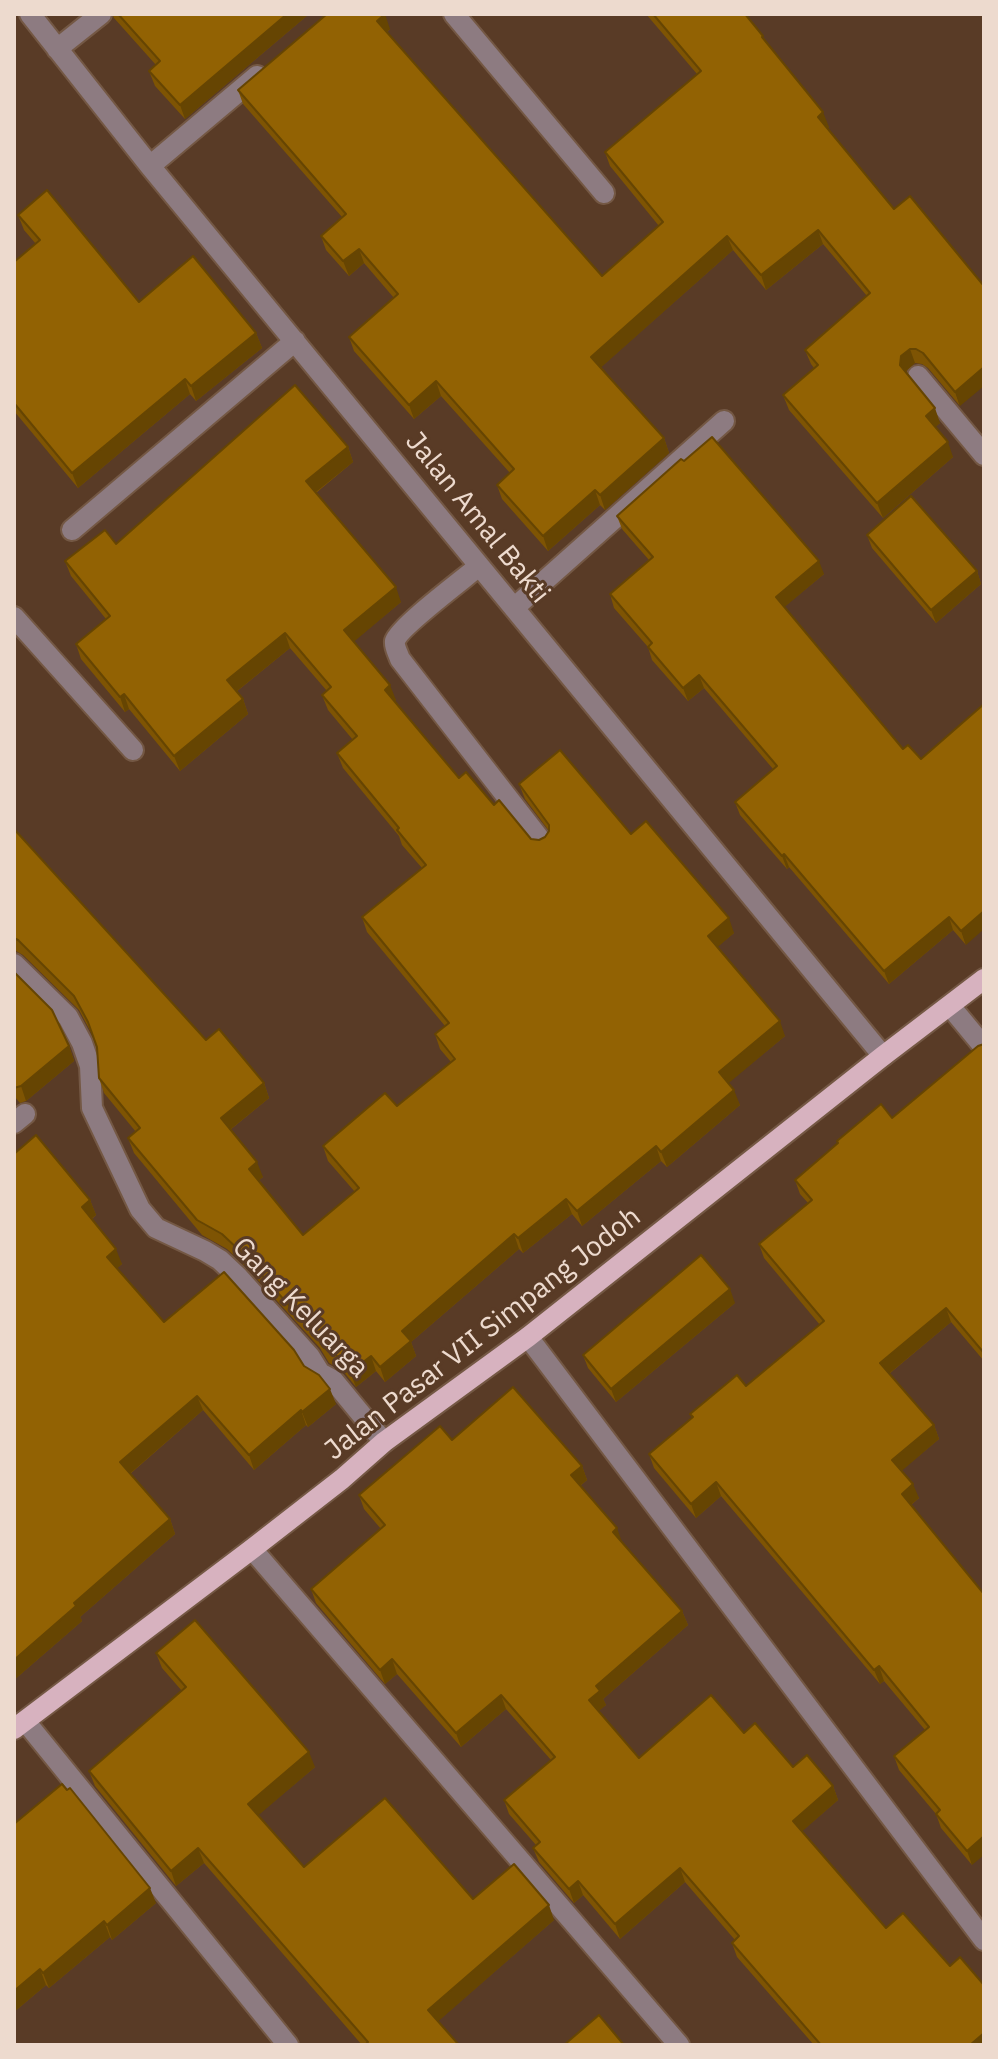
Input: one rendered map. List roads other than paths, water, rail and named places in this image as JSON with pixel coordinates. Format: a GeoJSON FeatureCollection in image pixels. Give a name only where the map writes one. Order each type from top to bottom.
{"type":"FeatureCollection","features":[{"type":"Feature","properties":{"kind":"main road","name":"Jalan Pasar VII Simpang Jodoh"},"geometry":{"type":"LineString","coordinates":[[20,1725],[252,1549],[384,1442],[528,1337],[984,979]]}},
{"type":"Feature","properties":{"kind":"street","name":"Jalan Amal Bakti"},"geometry":{"type":"LineString","coordinates":[[30,14],[150,166],[883,1056]]}},
{"type":"Feature","properties":{"kind":"street"},"geometry":{"type":"LineString","coordinates":[[57,49],[101,14]]}},
{"type":"Feature","properties":{"kind":"street"},"geometry":{"type":"LineString","coordinates":[[454,14],[604,193]]}},
{"type":"Feature","properties":{"kind":"street"},"geometry":{"type":"LineString","coordinates":[[150,166],[270,65]]}},
{"type":"Feature","properties":{"kind":"street"},"geometry":{"type":"LineString","coordinates":[[72,530],[295,341]]}},
{"type":"Feature","properties":{"kind":"street"},"geometry":{"type":"LineString","coordinates":[[918,376],[984,455]]}},
{"type":"Feature","properties":{"kind":"street"},"geometry":{"type":"LineString","coordinates":[[514,608],[724,421]]}},
{"type":"Feature","properties":{"kind":"street"},"geometry":{"type":"LineString","coordinates":[[479,566],[407,626],[396,639],[395,646],[400,659],[542,842]]}},
{"type":"Feature","properties":{"kind":"street"},"geometry":{"type":"LineString","coordinates":[[14,617],[133,750]]}},
{"type":"Feature","properties":{"kind":"street","name":"Gang Keluarga"},"geometry":{"type":"LineString","coordinates":[[14,964],[68,1017],[82,1043],[90,1066],[92,1108],[140,1209],[156,1228],[205,1251],[228,1268],[310,1357],[320,1373],[333,1380],[384,1442]]}},
{"type":"Feature","properties":{"kind":"street"},"geometry":{"type":"LineString","coordinates":[[950,1006],[984,1047]]}},
{"type":"Feature","properties":{"kind":"street"},"geometry":{"type":"LineString","coordinates":[[528,1337],[984,1940]]}},
{"type":"Feature","properties":{"kind":"street"},"geometry":{"type":"LineString","coordinates":[[252,1549],[679,2045]]}},
{"type":"Feature","properties":{"kind":"street"},"geometry":{"type":"LineString","coordinates":[[20,1725],[288,2045]]}}]}
